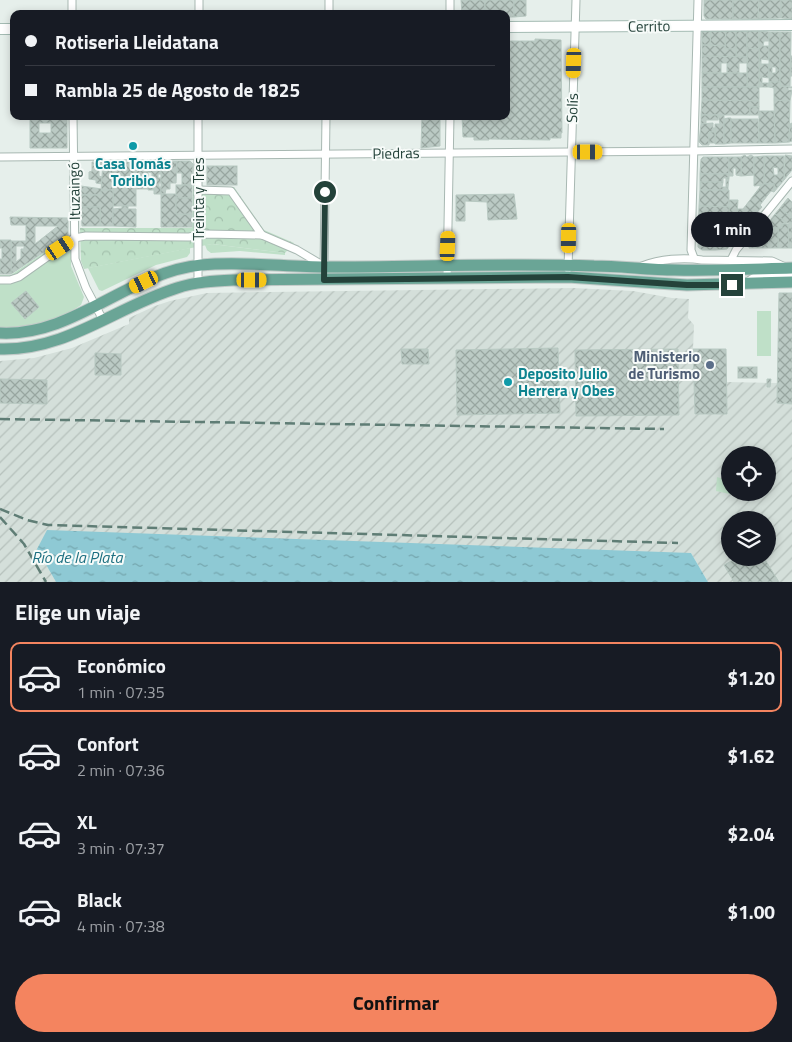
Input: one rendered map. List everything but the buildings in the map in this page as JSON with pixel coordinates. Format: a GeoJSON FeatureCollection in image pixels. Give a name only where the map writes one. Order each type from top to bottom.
{"type":"FeatureCollection","features":[{"type":"Feature","properties":{"kind":"main road"},"geometry":{"type":"LineString","coordinates":[[0,333],[24,332],[50,327],[144,282],[198,265],[232,263],[324,267],[448,265],[568,271],[687,285],[792,282]]}},
{"type":"Feature","properties":{"kind":"main road"},"geometry":{"type":"LineString","coordinates":[[0,349],[22,349],[41,346],[66,338],[156,295],[198,282],[234,280],[447,279],[634,268],[675,270],[731,265],[791,270]]}},
{"type":"Feature","properties":{"kind":"street","name":"Solís"},"geometry":{"type":"LineString","coordinates":[[568,271],[576,0]]}},
{"type":"Feature","properties":{"kind":"street"},"geometry":{"type":"LineString","coordinates":[[694,258],[691,250],[698,0]]}},
{"type":"Feature","properties":{"kind":"street","name":"Cerrito"},"geometry":{"type":"LineString","coordinates":[[510,27],[792,25]]}},
{"type":"Feature","properties":{"kind":"street","name":"Ituzaingó"},"geometry":{"type":"LineString","coordinates":[[73,120],[76,265],[103,320]]}},
{"type":"Feature","properties":{"kind":"street","name":"Treinta y Tres"},"geometry":{"type":"LineString","coordinates":[[198,120],[198,282]]}},
{"type":"Feature","properties":{"kind":"street"},"geometry":{"type":"LineString","coordinates":[[324,280],[326,120]]}},
{"type":"Feature","properties":{"kind":"street"},"geometry":{"type":"LineString","coordinates":[[447,279],[450,120]]}},
{"type":"Feature","properties":{"kind":"street","name":"Piedras"},"geometry":{"type":"LineString","coordinates":[[0,157],[792,149]]}},
{"type":"Feature","properties":{"kind":"street"},"geometry":{"type":"LineString","coordinates":[[731,265],[736,250],[792,181]]}},
{"type":"Feature","properties":{"kind":"street"},"geometry":{"type":"LineString","coordinates":[[198,190],[231,191],[262,235]]}},
{"type":"Feature","properties":{"kind":"street"},"geometry":{"type":"LineString","coordinates":[[0,280],[10,280],[19,277],[74,238],[86,236],[188,237],[199,235],[262,235],[297,250],[324,267]]}},
{"type":"Feature","properties":{"kind":"street"},"geometry":{"type":"LineString","coordinates":[[634,268],[656,261],[694,258],[731,265],[746,284],[749,280],[758,276],[791,270]]}},
{"type":"Feature","properties":{"kind":"shaded area"},"geometry":{"type":"Polygon","coordinates":[[[573,288],[633,291],[689,299],[688,318],[694,325],[695,414],[727,413],[727,382],[777,383],[777,403],[792,404],[792,582],[708,582],[691,553],[37,549],[56,582],[0,582],[0,361],[34,358],[72,348],[129,324],[129,318],[170,301],[207,293],[573,288]]]}},
{"type":"Feature","properties":{"kind":"green space"},"geometry":{"type":"Polygon","coordinates":[[[193,186],[234,187],[264,230],[294,243],[285,253],[212,244],[84,269],[81,261],[80,228],[192,228],[193,186]]]}},
{"type":"Feature","properties":{"kind":"green space"},"geometry":{"type":"Polygon","coordinates":[[[67,237],[71,239],[71,266],[84,297],[81,305],[62,316],[42,322],[0,328],[0,275],[11,275],[67,237]]]}},
{"type":"Feature","properties":{"kind":"green space"},"geometry":{"type":"Polygon","coordinates":[[[212,244],[285,253],[285,255],[240,251],[211,253],[205,245],[212,244]]]}},
{"type":"Feature","properties":{"kind":"green space"},"geometry":{"type":"Polygon","coordinates":[[[190,248],[190,253],[187,257],[156,265],[102,291],[99,290],[88,268],[190,248]]]}},
{"type":"Feature","properties":{"kind":"green space"},"geometry":{"type":"Polygon","coordinates":[[[757,311],[771,311],[771,356],[757,356],[757,311]]]}},
{"type":"Feature","properties":{"kind":"green space"},"geometry":{"type":"Polygon","coordinates":[[[717,477],[721,478],[721,492],[716,491],[717,477]]]}},
{"type":"Feature","properties":{"kind":"water","name":"Río de la Plata"},"geometry":{"type":"Polygon","coordinates":[[[47,530],[691,553],[708,582],[56,582],[37,549],[47,530]]]}},
{"type":"Feature","properties":{"kind":"railway"},"geometry":{"type":"LineString","coordinates":[[0,419],[664,429]]}},
{"type":"Feature","properties":{"kind":"railway"},"geometry":{"type":"LineString","coordinates":[[0,509],[27,520],[48,525],[678,543]]}},
{"type":"Feature","properties":{"kind":"railway"},"geometry":{"type":"LineString","coordinates":[[0,517],[24,544],[46,582]]}},
{"type":"Feature","properties":{"kind":"place","name":"Casa Tomás Toribio"},"geometry":{"type":"Point","coordinates":[133,146]}},
{"type":"Feature","properties":{"kind":"place","name":"Ministerio de Turismo"},"geometry":{"type":"Point","coordinates":[710,365]}},
{"type":"Feature","properties":{"kind":"place","name":"Deposito Julio Herrera y Obes"},"geometry":{"type":"Point","coordinates":[508,382]}},
{"type":"Feature","properties":{"kind":"route"},"geometry":{"type":"LineString","coordinates":[[325,192],[324,280],[568,277],[661,284],[732,285]]}}]}
